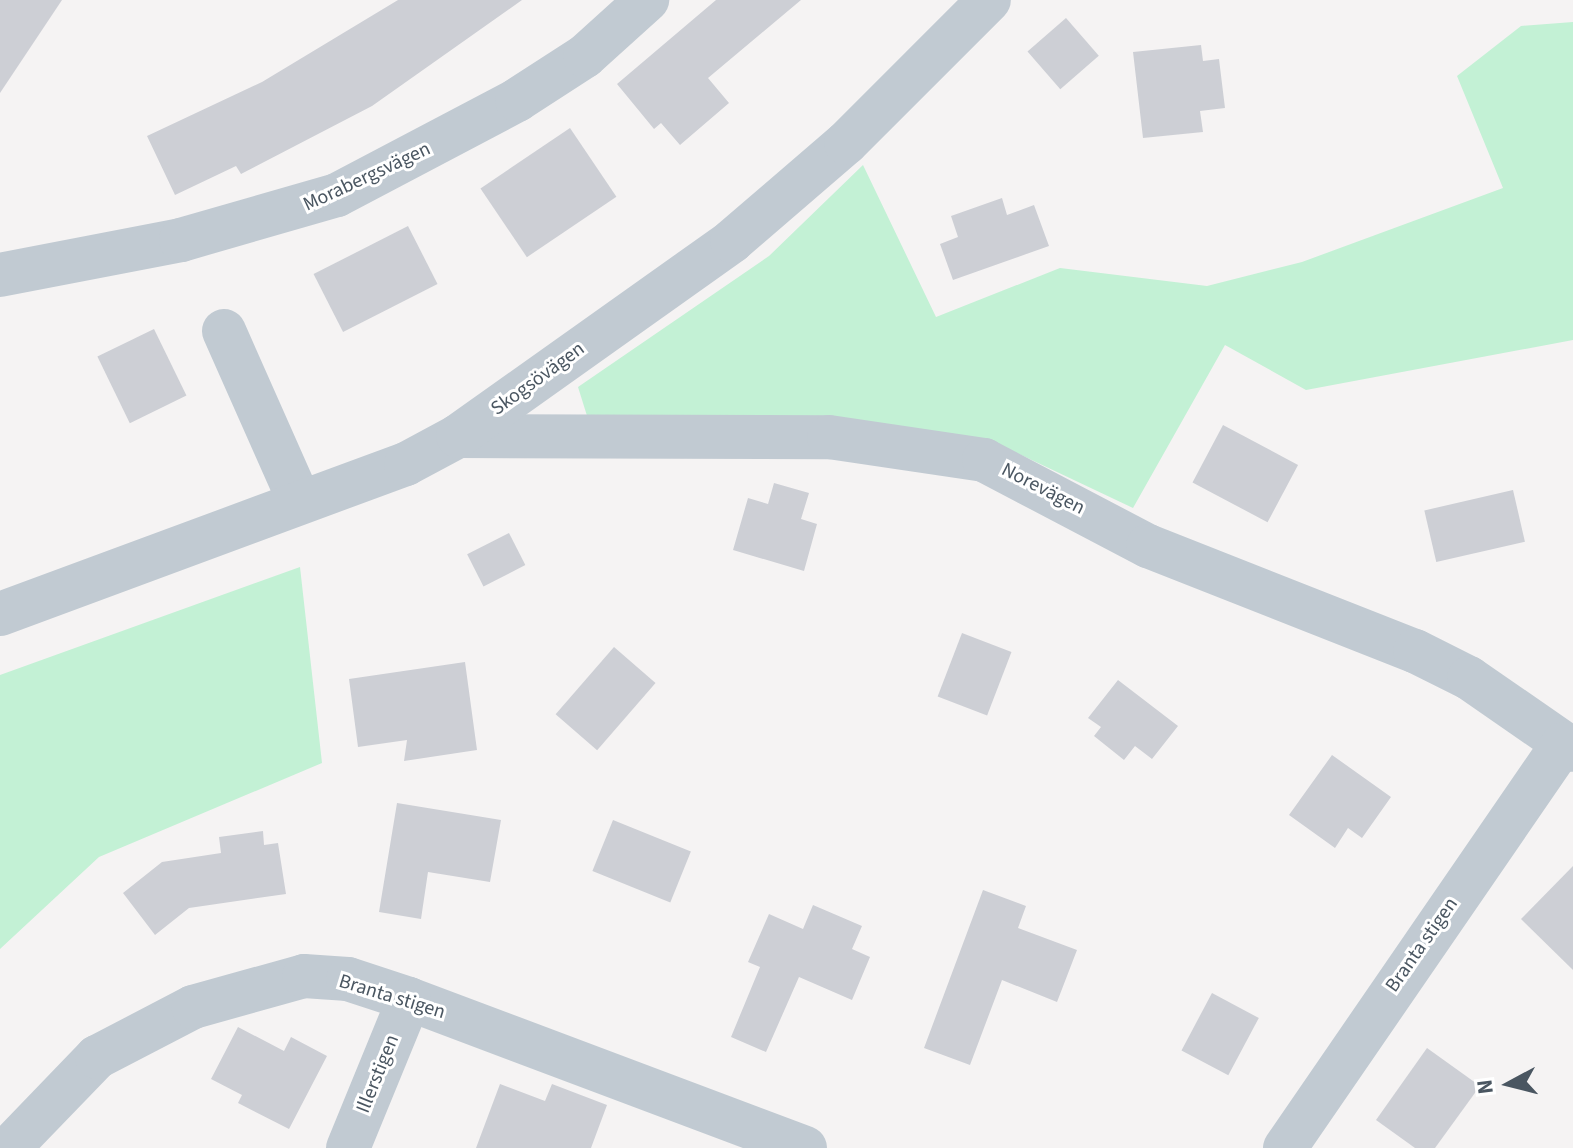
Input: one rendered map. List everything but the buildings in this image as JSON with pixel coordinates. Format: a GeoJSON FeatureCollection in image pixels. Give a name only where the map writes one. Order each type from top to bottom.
{"type":"FeatureCollection","features":[{"type":"Feature","properties":{"kind":"street","name":"Morabergsvägen"},"geometry":{"type":"LineString","coordinates":[[0,275],[181,240],[337,195],[517,100],[585,56],[647,0]]}},
{"type":"Feature","properties":{"kind":"street","name":"Skogsövägen"},"geometry":{"type":"LineString","coordinates":[[0,614],[299,500],[406,464],[458,436],[732,241],[846,143],[989,0]]}},
{"type":"Feature","properties":{"kind":"street"},"geometry":{"type":"LineString","coordinates":[[224,331],[299,500]]}},
{"type":"Feature","properties":{"kind":"street","name":"Norevägen"},"geometry":{"type":"LineString","coordinates":[[458,436],[829,437],[984,460],[1148,546],[1415,651],[1469,678],[1568,747]]}},
{"type":"Feature","properties":{"kind":"street","name":"Branta stigen"},"geometry":{"type":"LineString","coordinates":[[1285,1148],[1568,747]]}},
{"type":"Feature","properties":{"kind":"street","name":"Branta stigen"},"geometry":{"type":"LineString","coordinates":[[9,1148],[97,1057],[193,1007],[304,976],[348,979],[409,999],[805,1148]]}},
{"type":"Feature","properties":{"kind":"street","name":"Illerstigen"},"geometry":{"type":"LineString","coordinates":[[348,1148],[409,999]]}},
{"type":"Feature","properties":{"kind":"green space"},"geometry":{"type":"Polygon","coordinates":[[[1573,22],[1573,340],[1306,390],[1225,345],[1133,508],[1019,454],[588,419],[578,387],[769,256],[863,165],[936,317],[1060,268],[1207,286],[1302,262],[1503,188],[1457,76],[1521,26],[1573,22]]]}},
{"type":"Feature","properties":{"kind":"green space"},"geometry":{"type":"Polygon","coordinates":[[[300,567],[322,763],[99,857],[0,949],[0,675],[300,567]]]}}]}
